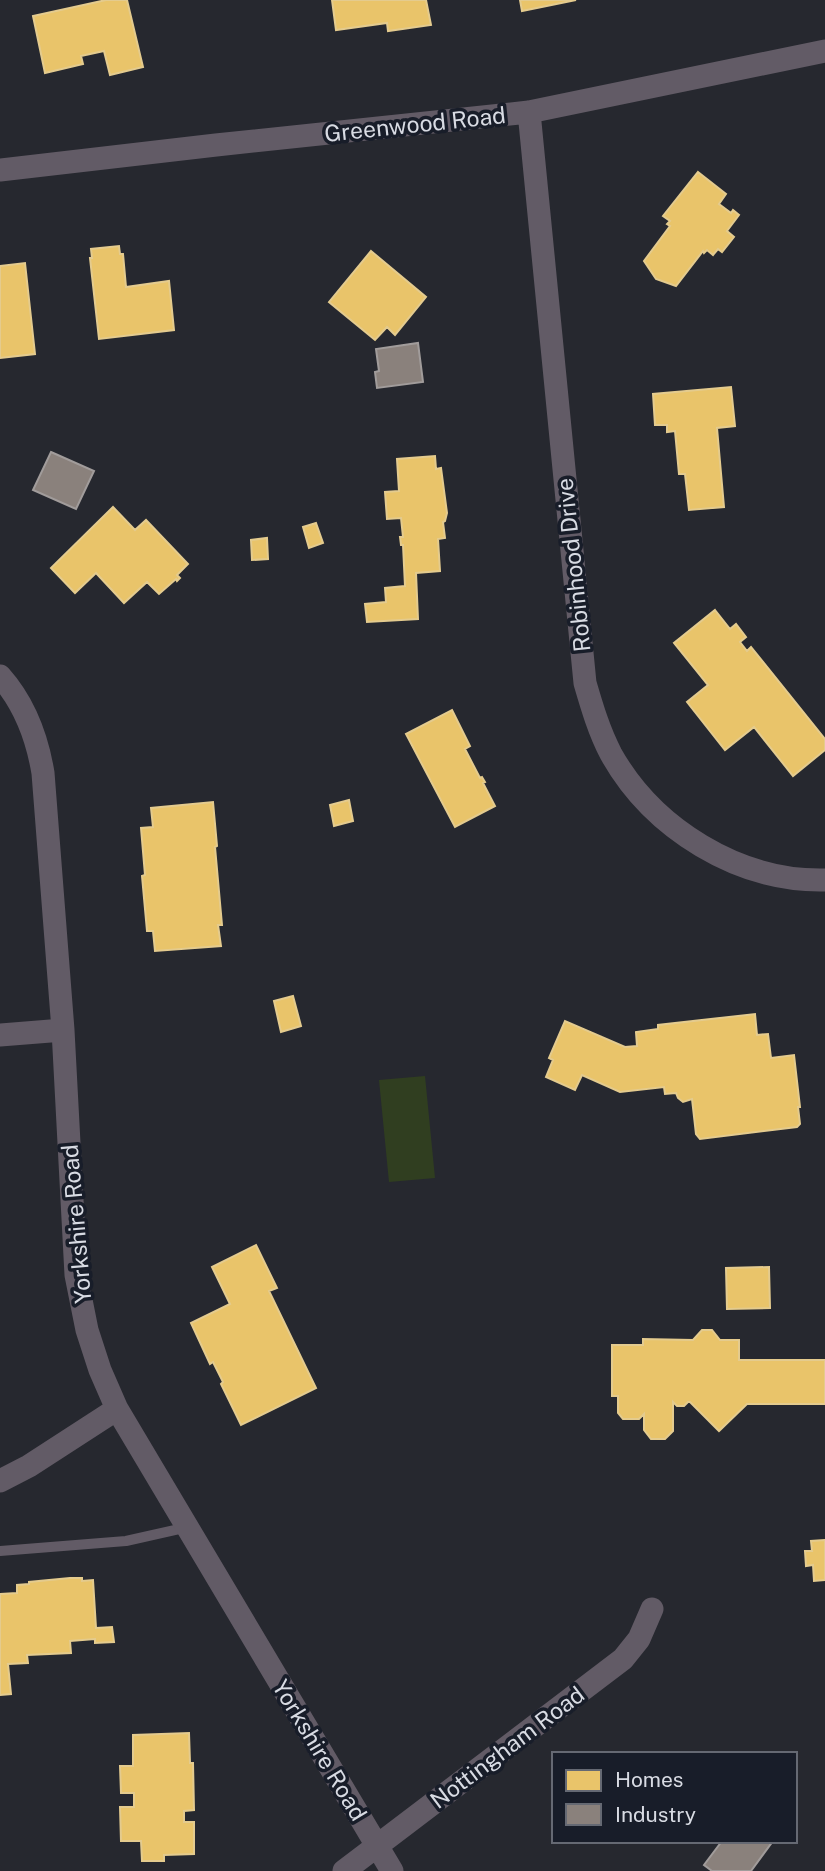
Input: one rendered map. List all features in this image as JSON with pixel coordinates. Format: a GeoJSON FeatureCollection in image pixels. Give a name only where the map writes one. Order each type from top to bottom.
{"type":"FeatureCollection","features":[{"type":"Feature","properties":{"kind":"street","name":"Greenwood Road"},"geometry":{"type":"LineString","coordinates":[[0,170],[529,112],[825,51]]}},
{"type":"Feature","properties":{"kind":"street","name":"Robinhood Drive"},"geometry":{"type":"LineString","coordinates":[[529,112],[585,683],[597,724],[612,755],[631,783],[659,815],[693,841],[731,861],[772,874],[825,880]]}},
{"type":"Feature","properties":{"kind":"street","name":"Yorkshire Road"},"geometry":{"type":"LineString","coordinates":[[0,676],[29,718],[40,750],[63,1030],[76,1275],[87,1330],[100,1370],[117,1409],[392,1871]]}},
{"type":"Feature","properties":{"kind":"street"},"geometry":{"type":"LineString","coordinates":[[0,1035],[63,1030]]}},
{"type":"Feature","properties":{"kind":"street"},"geometry":{"type":"LineString","coordinates":[[0,1482],[117,1409]]}},
{"type":"Feature","properties":{"kind":"street","name":"Nottingham Road"},"geometry":{"type":"LineString","coordinates":[[344,1871],[623,1659],[639,1639],[652,1609]]}},
{"type":"Feature","properties":{"kind":"lane"},"geometry":{"type":"LineString","coordinates":[[0,1550],[125,1541],[188,1527]]}},
{"type":"Feature","properties":{"kind":"green space"},"geometry":{"type":"Polygon","coordinates":[[[425,1076],[435,1178],[389,1182],[379,1080],[425,1076]]]}},
{"type":"Feature","properties":{"kind":"building: Homes"},"geometry":{"type":"Polygon","coordinates":[[[106,0],[127,0],[143,67],[110,75],[104,51],[81,56],[83,64],[45,73],[33,16],[106,0]]]}},
{"type":"Feature","properties":{"kind":"building: Homes"},"geometry":{"type":"Polygon","coordinates":[[[332,0],[426,0],[431,25],[388,31],[387,23],[336,30],[332,0]]]}},
{"type":"Feature","properties":{"kind":"building: Homes"},"geometry":{"type":"Polygon","coordinates":[[[520,0],[576,0],[522,11],[520,0]]]}},
{"type":"Feature","properties":{"kind":"building: Homes"},"geometry":{"type":"Polygon","coordinates":[[[698,172],[726,194],[719,204],[731,213],[733,210],[739,215],[727,231],[734,237],[722,252],[718,249],[713,255],[707,250],[704,253],[703,251],[676,286],[656,279],[644,261],[670,226],[667,224],[670,221],[663,216],[698,172]]]}},
{"type":"Feature","properties":{"kind":"building: Homes"},"geometry":{"type":"Polygon","coordinates":[[[119,246],[120,254],[123,254],[126,287],[169,281],[174,330],[99,339],[91,249],[119,246]]]}},
{"type":"Feature","properties":{"kind":"building: Homes"},"geometry":{"type":"Polygon","coordinates":[[[371,251],[426,297],[395,335],[387,327],[375,340],[329,302],[371,251]]]}},
{"type":"Feature","properties":{"kind":"building: Homes"},"geometry":{"type":"Polygon","coordinates":[[[25,263],[35,354],[0,358],[0,266],[25,263]]]}},
{"type":"Feature","properties":{"kind":"building: Homes"},"geometry":{"type":"Polygon","coordinates":[[[731,387],[735,426],[717,428],[724,507],[689,510],[685,474],[679,474],[675,431],[667,432],[667,425],[655,425],[653,394],[731,387]]]}},
{"type":"Feature","properties":{"kind":"building: Homes"},"geometry":{"type":"Polygon","coordinates":[[[435,456],[436,469],[441,468],[447,513],[443,522],[445,538],[438,539],[440,571],[416,573],[418,619],[367,622],[365,604],[386,602],[385,588],[405,586],[403,545],[400,537],[403,537],[401,518],[387,519],[385,492],[399,491],[397,459],[435,456]]]}},
{"type":"Feature","properties":{"kind":"building: Homes"},"geometry":{"type":"Polygon","coordinates":[[[113,507],[135,530],[146,520],[188,564],[177,575],[180,578],[159,594],[147,582],[124,603],[96,573],[75,593],[51,568],[113,507]]]}},
{"type":"Feature","properties":{"kind":"building: Homes"},"geometry":{"type":"Polygon","coordinates":[[[316,523],[323,543],[309,548],[303,527],[316,523]]]}},
{"type":"Feature","properties":{"kind":"building: Homes"},"geometry":{"type":"Polygon","coordinates":[[[267,538],[268,559],[252,560],[251,540],[267,538]]]}},
{"type":"Feature","properties":{"kind":"building: Homes"},"geometry":{"type":"Polygon","coordinates":[[[715,610],[730,629],[736,624],[746,637],[740,642],[747,651],[751,647],[825,739],[825,750],[793,776],[754,727],[725,750],[687,702],[708,685],[674,643],[715,610]]]}},
{"type":"Feature","properties":{"kind":"building: Homes"},"geometry":{"type":"Polygon","coordinates":[[[452,710],[470,746],[465,749],[480,778],[485,782],[483,783],[495,806],[455,827],[406,734],[452,710]]]}},
{"type":"Feature","properties":{"kind":"building: Homes"},"geometry":{"type":"Polygon","coordinates":[[[349,800],[353,821],[334,826],[330,805],[349,800]]]}},
{"type":"Feature","properties":{"kind":"building: Homes"},"geometry":{"type":"Polygon","coordinates":[[[213,802],[222,925],[218,925],[221,946],[155,951],[153,931],[147,931],[141,828],[153,827],[151,808],[213,802]]]}},
{"type":"Feature","properties":{"kind":"building: Homes"},"geometry":{"type":"Polygon","coordinates":[[[293,996],[301,1026],[281,1032],[274,1001],[293,996]]]}},
{"type":"Feature","properties":{"kind":"building: Homes"},"geometry":{"type":"Polygon","coordinates":[[[755,1014],[757,1035],[768,1034],[771,1058],[794,1055],[800,1107],[800,1124],[797,1127],[700,1139],[696,1134],[692,1099],[683,1102],[676,1093],[665,1094],[664,1087],[620,1092],[582,1075],[575,1090],[546,1077],[553,1060],[549,1058],[565,1021],[625,1047],[637,1046],[636,1032],[658,1029],[658,1025],[755,1014]]]}},
{"type":"Feature","properties":{"kind":"building: Homes"},"geometry":{"type":"Polygon","coordinates":[[[256,1245],[277,1288],[269,1291],[316,1388],[241,1425],[221,1384],[223,1382],[213,1362],[210,1364],[191,1323],[230,1304],[212,1267],[256,1245]]]}},
{"type":"Feature","properties":{"kind":"building: Homes"},"geometry":{"type":"Polygon","coordinates":[[[769,1267],[770,1308],[727,1309],[726,1268],[769,1267]]]}},
{"type":"Feature","properties":{"kind":"building: Homes"},"geometry":{"type":"Polygon","coordinates":[[[702,1330],[712,1330],[720,1340],[739,1340],[739,1360],[825,1360],[825,1404],[747,1404],[719,1431],[690,1402],[677,1406],[673,1402],[673,1431],[665,1439],[651,1439],[644,1430],[644,1414],[639,1419],[623,1419],[618,1413],[618,1396],[612,1396],[612,1345],[643,1345],[643,1339],[693,1340],[702,1330]]]}},
{"type":"Feature","properties":{"kind":"building: Homes"},"geometry":{"type":"Polygon","coordinates":[[[825,1540],[825,1580],[814,1581],[813,1565],[806,1566],[805,1551],[812,1551],[811,1541],[825,1540]]]}},
{"type":"Feature","properties":{"kind":"building: Homes"},"geometry":{"type":"Polygon","coordinates":[[[70,1578],[93,1580],[96,1628],[112,1627],[114,1642],[95,1643],[95,1639],[70,1641],[71,1653],[27,1655],[28,1663],[8,1664],[11,1694],[0,1695],[0,1594],[17,1593],[17,1585],[29,1582],[70,1578]]]}},
{"type":"Feature","properties":{"kind":"building: Homes"},"geometry":{"type":"Polygon","coordinates":[[[189,1733],[194,1810],[184,1811],[184,1822],[194,1822],[194,1854],[164,1855],[164,1861],[142,1861],[141,1841],[121,1841],[120,1807],[134,1807],[134,1793],[121,1793],[120,1766],[133,1766],[133,1735],[189,1733]]]}},
{"type":"Feature","properties":{"kind":"building: Industry"},"geometry":{"type":"Polygon","coordinates":[[[418,343],[423,382],[377,388],[375,372],[379,371],[376,349],[418,343]]]}},
{"type":"Feature","properties":{"kind":"building: Industry"},"geometry":{"type":"Polygon","coordinates":[[[51,452],[94,471],[76,509],[33,490],[51,452]]]}},
{"type":"Feature","properties":{"kind":"building: Industry"},"geometry":{"type":"Polygon","coordinates":[[[720,1843],[772,1843],[751,1871],[712,1871],[704,1865],[720,1843]]]}}]}
